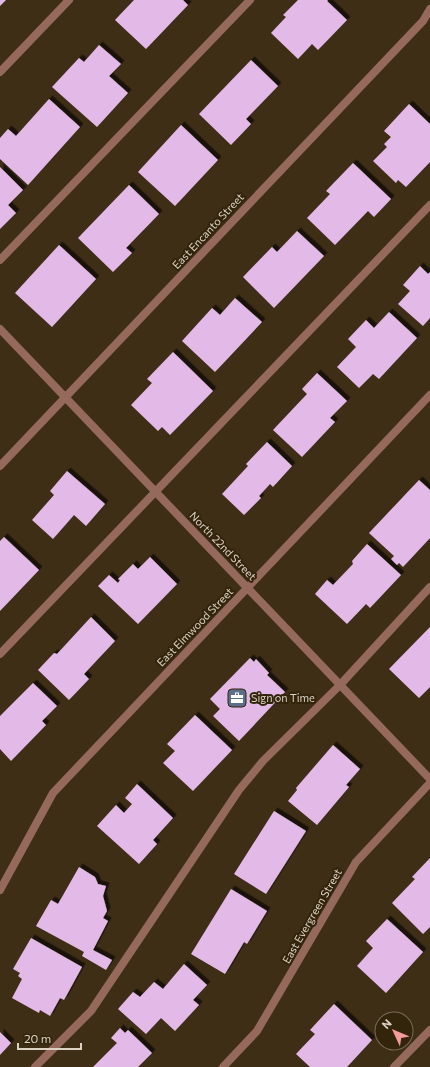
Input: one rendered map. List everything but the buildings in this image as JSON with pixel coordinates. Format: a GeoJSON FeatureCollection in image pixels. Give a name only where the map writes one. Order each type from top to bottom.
{"type":"FeatureCollection","features":[{"type":"Feature","properties":{"kind":"street"},"geometry":{"type":"LineString","coordinates":[[0,72],[69,0]]}},
{"type":"Feature","properties":{"kind":"street"},"geometry":{"type":"LineString","coordinates":[[0,260],[250,0]]}},
{"type":"Feature","properties":{"kind":"street","name":"East Encanto Street"},"geometry":{"type":"LineString","coordinates":[[0,466],[423,21],[430,9]]}},
{"type":"Feature","properties":{"kind":"street"},"geometry":{"type":"LineString","coordinates":[[0,654],[430,205]]}},
{"type":"Feature","properties":{"kind":"street","name":"North 22nd Street"},"geometry":{"type":"LineString","coordinates":[[0,329],[430,779]]}},
{"type":"Feature","properties":{"kind":"street","name":"East Elmwood Street"},"geometry":{"type":"LineString","coordinates":[[0,890],[53,793],[430,395]]}},
{"type":"Feature","properties":{"kind":"street"},"geometry":{"type":"LineString","coordinates":[[35,1067],[91,1011],[239,790],[263,761],[340,685],[430,586]]}},
{"type":"Feature","properties":{"kind":"street","name":"East Evergreen Street"},"geometry":{"type":"LineString","coordinates":[[223,1067],[257,1031],[356,862],[430,783]]}},
{"type":"Feature","properties":{"kind":"street"},"geometry":{"type":"LineString","coordinates":[[394,1067],[430,1030]]}},
{"type":"Feature","properties":{"kind":"place","name":"Sign on Time"},"geometry":{"type":"Point","coordinates":[237,698]}}]}
